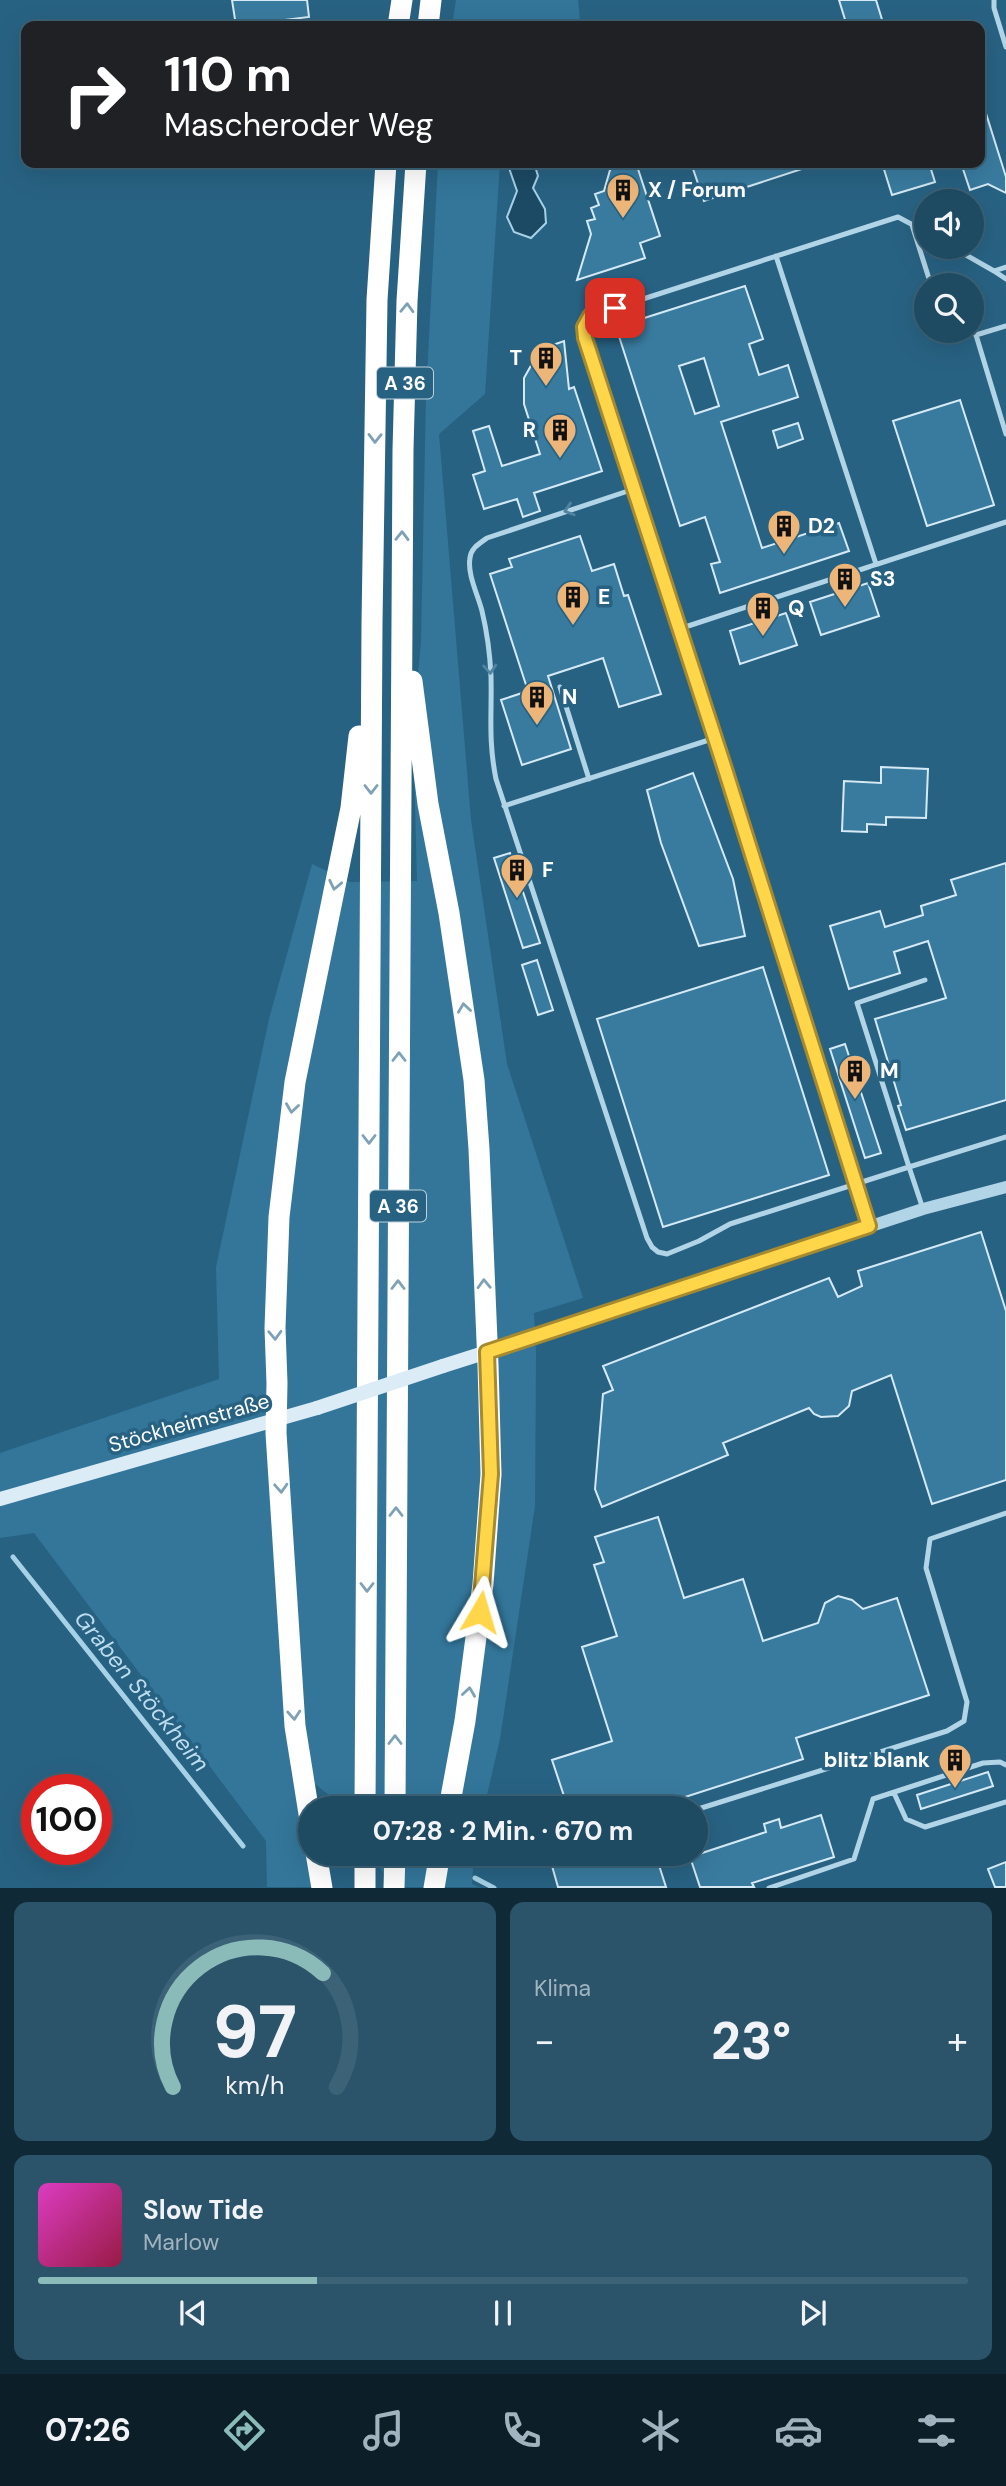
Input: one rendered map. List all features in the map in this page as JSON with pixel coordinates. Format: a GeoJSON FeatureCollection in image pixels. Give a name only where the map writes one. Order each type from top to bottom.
{"type":"FeatureCollection","features":[{"type":"Feature","properties":{"kind":"highway"},"geometry":{"type":"LineString","coordinates":[[399,21],[402,0]]}},
{"type":"Feature","properties":{"kind":"highway"},"geometry":{"type":"LineString","coordinates":[[429,21],[431,0]]}},
{"type":"Feature","properties":{"kind":"highway","name":"A 36"},"geometry":{"type":"LineString","coordinates":[[365,1796],[372,623],[377,300],[386,168]]}},
{"type":"Feature","properties":{"kind":"highway","name":"A 36"},"geometry":{"type":"LineString","coordinates":[[395,1796],[402,604],[407,301],[416,168]]}},
{"type":"Feature","properties":{"kind":"highway"},"geometry":{"type":"LineString","coordinates":[[402,604],[428,804],[449,913],[474,1080],[479,1149],[491,1474],[483,1584],[465,1721],[451,1796]]}},
{"type":"Feature","properties":{"kind":"highway"},"geometry":{"type":"LineString","coordinates":[[306,1796],[295,1726],[276,1420],[275,1328],[279,1217],[298,1070],[351,808],[372,623]]}},
{"type":"Feature","properties":{"kind":"highway"},"geometry":{"type":"LineString","coordinates":[[318,1866],[322,1888]]}},
{"type":"Feature","properties":{"kind":"highway"},"geometry":{"type":"LineString","coordinates":[[365,1866],[365,1888]]}},
{"type":"Feature","properties":{"kind":"highway"},"geometry":{"type":"LineString","coordinates":[[394,1888],[395,1866]]}},
{"type":"Feature","properties":{"kind":"highway"},"geometry":{"type":"LineString","coordinates":[[434,1888],[438,1866]]}},
{"type":"Feature","properties":{"kind":"main road","name":"Stöckheimstraße"},"geometry":{"type":"LineString","coordinates":[[0,1499],[317,1408],[487,1352]]}},
{"type":"Feature","properties":{"kind":"street"},"geometry":{"type":"LineString","coordinates":[[487,1352],[869,1226],[1006,1187]]}},
{"type":"Feature","properties":{"kind":"lane"},"geometry":{"type":"LineString","coordinates":[[994,0],[1006,47]]}},
{"type":"Feature","properties":{"kind":"lane"},"geometry":{"type":"LineString","coordinates":[[869,1226],[585,338],[584,327],[590,316],[898,217],[912,223],[927,273]]}},
{"type":"Feature","properties":{"kind":"lane"},"geometry":{"type":"LineString","coordinates":[[776,256],[876,564]]}},
{"type":"Feature","properties":{"kind":"lane"},"geometry":{"type":"LineString","coordinates":[[973,259],[1006,279]]}},
{"type":"Feature","properties":{"kind":"lane"},"geometry":{"type":"LineString","coordinates":[[994,271],[1006,267]]}},
{"type":"Feature","properties":{"kind":"lane"},"geometry":{"type":"LineString","coordinates":[[984,331],[1006,326]]}},
{"type":"Feature","properties":{"kind":"lane"},"geometry":{"type":"LineString","coordinates":[[977,343],[1006,434]]}},
{"type":"Feature","properties":{"kind":"lane"},"geometry":{"type":"LineString","coordinates":[[634,489],[486,538],[474,547],[470,570],[483,614],[491,677],[491,756],[504,806],[652,1247],[667,1254],[677,1251],[730,1224],[1006,1137]]}},
{"type":"Feature","properties":{"kind":"lane"},"geometry":{"type":"LineString","coordinates":[[679,629],[1006,522]]}},
{"type":"Feature","properties":{"kind":"lane"},"geometry":{"type":"LineString","coordinates":[[560,687],[589,779]]}},
{"type":"Feature","properties":{"kind":"lane"},"geometry":{"type":"LineString","coordinates":[[504,806],[715,738]]}},
{"type":"Feature","properties":{"kind":"lane"},"geometry":{"type":"LineString","coordinates":[[923,1209],[857,1003],[925,980]]}},
{"type":"Feature","properties":{"kind":"lane"},"geometry":{"type":"LineString","coordinates":[[708,1806],[947,1731],[964,1721],[967,1702],[926,1568],[930,1539],[1006,1513]]}},
{"type":"Feature","properties":{"kind":"lane"},"geometry":{"type":"LineString","coordinates":[[769,1888],[854,1859],[873,1800],[983,1763],[1000,1762],[1006,1765]]}},
{"type":"Feature","properties":{"kind":"lane"},"geometry":{"type":"LineString","coordinates":[[894,1793],[906,1819],[925,1827],[1006,1801]]}},
{"type":"Feature","properties":{"kind":"shaded area"},"geometry":{"type":"Polygon","coordinates":[[[456,0],[578,0],[580,20],[573,21],[453,21],[456,0]]]}},
{"type":"Feature","properties":{"kind":"shaded area"},"geometry":{"type":"Polygon","coordinates":[[[438,168],[500,168],[485,394],[439,434],[471,820],[507,1064],[583,1298],[534,1313],[535,1506],[500,1739],[487,1796],[330,1796],[290,1765],[298,1809],[298,1866],[308,1866],[312,1887],[267,1887],[266,1841],[34,1533],[0,1538],[0,1453],[219,1379],[216,1267],[269,1019],[312,864],[350,882],[417,881],[413,728],[421,642],[426,397],[438,168]]]}},
{"type":"Feature","properties":{"kind":"shaded area"},"geometry":{"type":"Polygon","coordinates":[[[509,168],[536,168],[538,176],[533,188],[545,209],[546,223],[531,238],[514,232],[507,217],[517,191],[509,168]]]}},
{"type":"Feature","properties":{"kind":"shaded area"},"geometry":{"type":"Polygon","coordinates":[[[379,1866],[473,1866],[472,1884],[478,1887],[391,1887],[379,1866]]]}},
{"type":"Feature","properties":{"kind":"building"},"geometry":{"type":"Polygon","coordinates":[[[232,0],[307,0],[309,17],[277,21],[235,21],[232,0]]]}},
{"type":"Feature","properties":{"kind":"building"},"geometry":{"type":"Polygon","coordinates":[[[839,0],[876,0],[882,21],[845,21],[839,0]]]}},
{"type":"Feature","properties":{"kind":"building"},"geometry":{"type":"Polygon","coordinates":[[[985,110],[1006,177],[1006,193],[988,184],[970,189],[963,168],[985,168],[985,110]]]}},
{"type":"Feature","properties":{"kind":"building","name":"X / Forum"},"geometry":{"type":"Polygon","coordinates":[[[611,168],[638,168],[660,236],[640,243],[645,258],[577,280],[591,234],[587,221],[595,219],[591,208],[599,205],[595,194],[604,191],[611,168]]]}},
{"type":"Feature","properties":{"kind":"building"},"geometry":{"type":"Polygon","coordinates":[[[693,168],[805,168],[704,201],[693,168]]]}},
{"type":"Feature","properties":{"kind":"building"},"geometry":{"type":"Polygon","coordinates":[[[884,168],[931,168],[935,182],[892,195],[884,168]]]}},
{"type":"Feature","properties":{"kind":"building"},"geometry":{"type":"Polygon","coordinates":[[[745,286],[763,339],[749,344],[759,375],[788,365],[798,397],[721,422],[762,548],[839,523],[849,551],[720,593],[711,564],[720,562],[705,517],[680,526],[616,327],[745,286]],[[704,358],[679,366],[695,414],[719,406],[704,358]]]}},
{"type":"Feature","properties":{"kind":"building"},"geometry":{"type":"Polygon","coordinates":[[[564,341],[569,389],[574,387],[602,471],[534,493],[540,511],[523,517],[517,499],[484,509],[473,475],[485,471],[473,431],[489,426],[502,466],[540,454],[524,404],[524,378],[537,355],[547,347],[564,341]]]}},
{"type":"Feature","properties":{"kind":"building"},"geometry":{"type":"Polygon","coordinates":[[[960,400],[994,505],[927,526],[893,421],[960,400]]]}},
{"type":"Feature","properties":{"kind":"building"},"geometry":{"type":"Polygon","coordinates":[[[798,423],[803,439],[778,448],[773,431],[798,423]]]}},
{"type":"Feature","properties":{"kind":"building","name":"E"},"geometry":{"type":"Polygon","coordinates":[[[580,536],[592,571],[614,564],[624,596],[628,595],[661,694],[619,707],[603,658],[548,676],[571,749],[522,765],[501,700],[528,691],[490,574],[512,567],[509,559],[580,536]]]}},
{"type":"Feature","properties":{"kind":"building","name":"S3"},"geometry":{"type":"Polygon","coordinates":[[[868,583],[879,616],[821,635],[810,602],[868,583]]]}},
{"type":"Feature","properties":{"kind":"building","name":"Q"},"geometry":{"type":"Polygon","coordinates":[[[786,613],[797,645],[740,664],[730,631],[786,613]]]}},
{"type":"Feature","properties":{"kind":"building"},"geometry":{"type":"Polygon","coordinates":[[[881,767],[928,769],[926,818],[886,817],[886,825],[867,824],[867,832],[842,831],[844,781],[881,783],[881,767]]]}},
{"type":"Feature","properties":{"kind":"building"},"geometry":{"type":"Polygon","coordinates":[[[693,773],[733,879],[745,936],[699,946],[661,843],[647,790],[693,773]]]}},
{"type":"Feature","properties":{"kind":"building","name":"F"},"geometry":{"type":"Polygon","coordinates":[[[510,853],[540,943],[523,948],[494,858],[510,853]]]}},
{"type":"Feature","properties":{"kind":"building"},"geometry":{"type":"Polygon","coordinates":[[[1006,863],[1006,1100],[906,1130],[875,1019],[946,998],[928,941],[894,952],[900,973],[849,989],[830,926],[880,911],[885,927],[923,915],[921,906],[956,895],[951,880],[1006,863]]]}},
{"type":"Feature","properties":{"kind":"building"},"geometry":{"type":"Polygon","coordinates":[[[537,960],[553,1010],[538,1015],[522,965],[537,960]]]}},
{"type":"Feature","properties":{"kind":"building"},"geometry":{"type":"Polygon","coordinates":[[[763,967],[829,1175],[663,1227],[597,1019],[763,967]]]}},
{"type":"Feature","properties":{"kind":"building","name":"M"},"geometry":{"type":"Polygon","coordinates":[[[845,1044],[881,1153],[865,1158],[830,1049],[845,1044]]]}},
{"type":"Feature","properties":{"kind":"building"},"geometry":{"type":"Polygon","coordinates":[[[981,1232],[1006,1311],[1006,1480],[932,1504],[891,1375],[852,1391],[849,1406],[838,1416],[821,1417],[809,1408],[723,1443],[728,1455],[602,1507],[595,1489],[603,1394],[613,1390],[603,1366],[829,1278],[838,1297],[862,1286],[858,1271],[981,1232]]]}},
{"type":"Feature","properties":{"kind":"building"},"geometry":{"type":"Polygon","coordinates":[[[658,1517],[684,1598],[743,1579],[763,1641],[818,1623],[825,1603],[838,1596],[852,1600],[863,1609],[897,1598],[929,1695],[796,1738],[803,1759],[688,1796],[564,1796],[552,1760],[612,1741],[582,1647],[617,1636],[594,1565],[604,1562],[595,1537],[658,1517]]]}},
{"type":"Feature","properties":{"kind":"building","name":"blitz blank"},"geometry":{"type":"Polygon","coordinates":[[[988,1772],[993,1786],[921,1809],[917,1795],[988,1772]]]}},
{"type":"Feature","properties":{"kind":"building"},"geometry":{"type":"Polygon","coordinates":[[[821,1815],[834,1857],[752,1883],[754,1887],[700,1887],[693,1866],[708,1866],[708,1851],[766,1832],[764,1824],[779,1819],[781,1828],[821,1815]]]}},
{"type":"Feature","properties":{"kind":"building"},"geometry":{"type":"Polygon","coordinates":[[[1006,1862],[1006,1887],[995,1887],[988,1869],[1006,1862]]]}},
{"type":"Feature","properties":{"kind":"building"},"geometry":{"type":"Polygon","coordinates":[[[552,1866],[659,1866],[666,1887],[558,1887],[552,1866]]]}},
{"type":"Feature","properties":{"kind":"waterway","name":"Graben Stöckheim"},"geometry":{"type":"LineString","coordinates":[[13,1557],[243,1846]]}},
{"type":"Feature","properties":{"kind":"waterway","name":"Graben Stöckheim"},"geometry":{"type":"LineString","coordinates":[[475,1878],[494,1888]]}},
{"type":"Feature","properties":{"kind":"place","name":"X / Forum"},"geometry":{"type":"Point","coordinates":[623,220]}},
{"type":"Feature","properties":{"kind":"place","name":"T"},"geometry":{"type":"Point","coordinates":[546,388]}},
{"type":"Feature","properties":{"kind":"place","name":"R"},"geometry":{"type":"Point","coordinates":[560,460]}},
{"type":"Feature","properties":{"kind":"place","name":"D2"},"geometry":{"type":"Point","coordinates":[784,556]}},
{"type":"Feature","properties":{"kind":"place","name":"S3"},"geometry":{"type":"Point","coordinates":[845,609]}},
{"type":"Feature","properties":{"kind":"place","name":"E"},"geometry":{"type":"Point","coordinates":[573,627]}},
{"type":"Feature","properties":{"kind":"place","name":"Q"},"geometry":{"type":"Point","coordinates":[763,638]}},
{"type":"Feature","properties":{"kind":"place","name":"N"},"geometry":{"type":"Point","coordinates":[537,727]}},
{"type":"Feature","properties":{"kind":"place","name":"F"},"geometry":{"type":"Point","coordinates":[517,900]}},
{"type":"Feature","properties":{"kind":"place","name":"M"},"geometry":{"type":"Point","coordinates":[855,1101]}},
{"type":"Feature","properties":{"kind":"place","name":"blitz blank"},"geometry":{"type":"Point","coordinates":[955,1790]}},
{"type":"Feature","properties":{"kind":"route"},"geometry":{"type":"LineString","coordinates":[[480,1612],[491,1474],[487,1352],[869,1226],[585,338],[584,327],[590,316],[615,308]]}}]}
